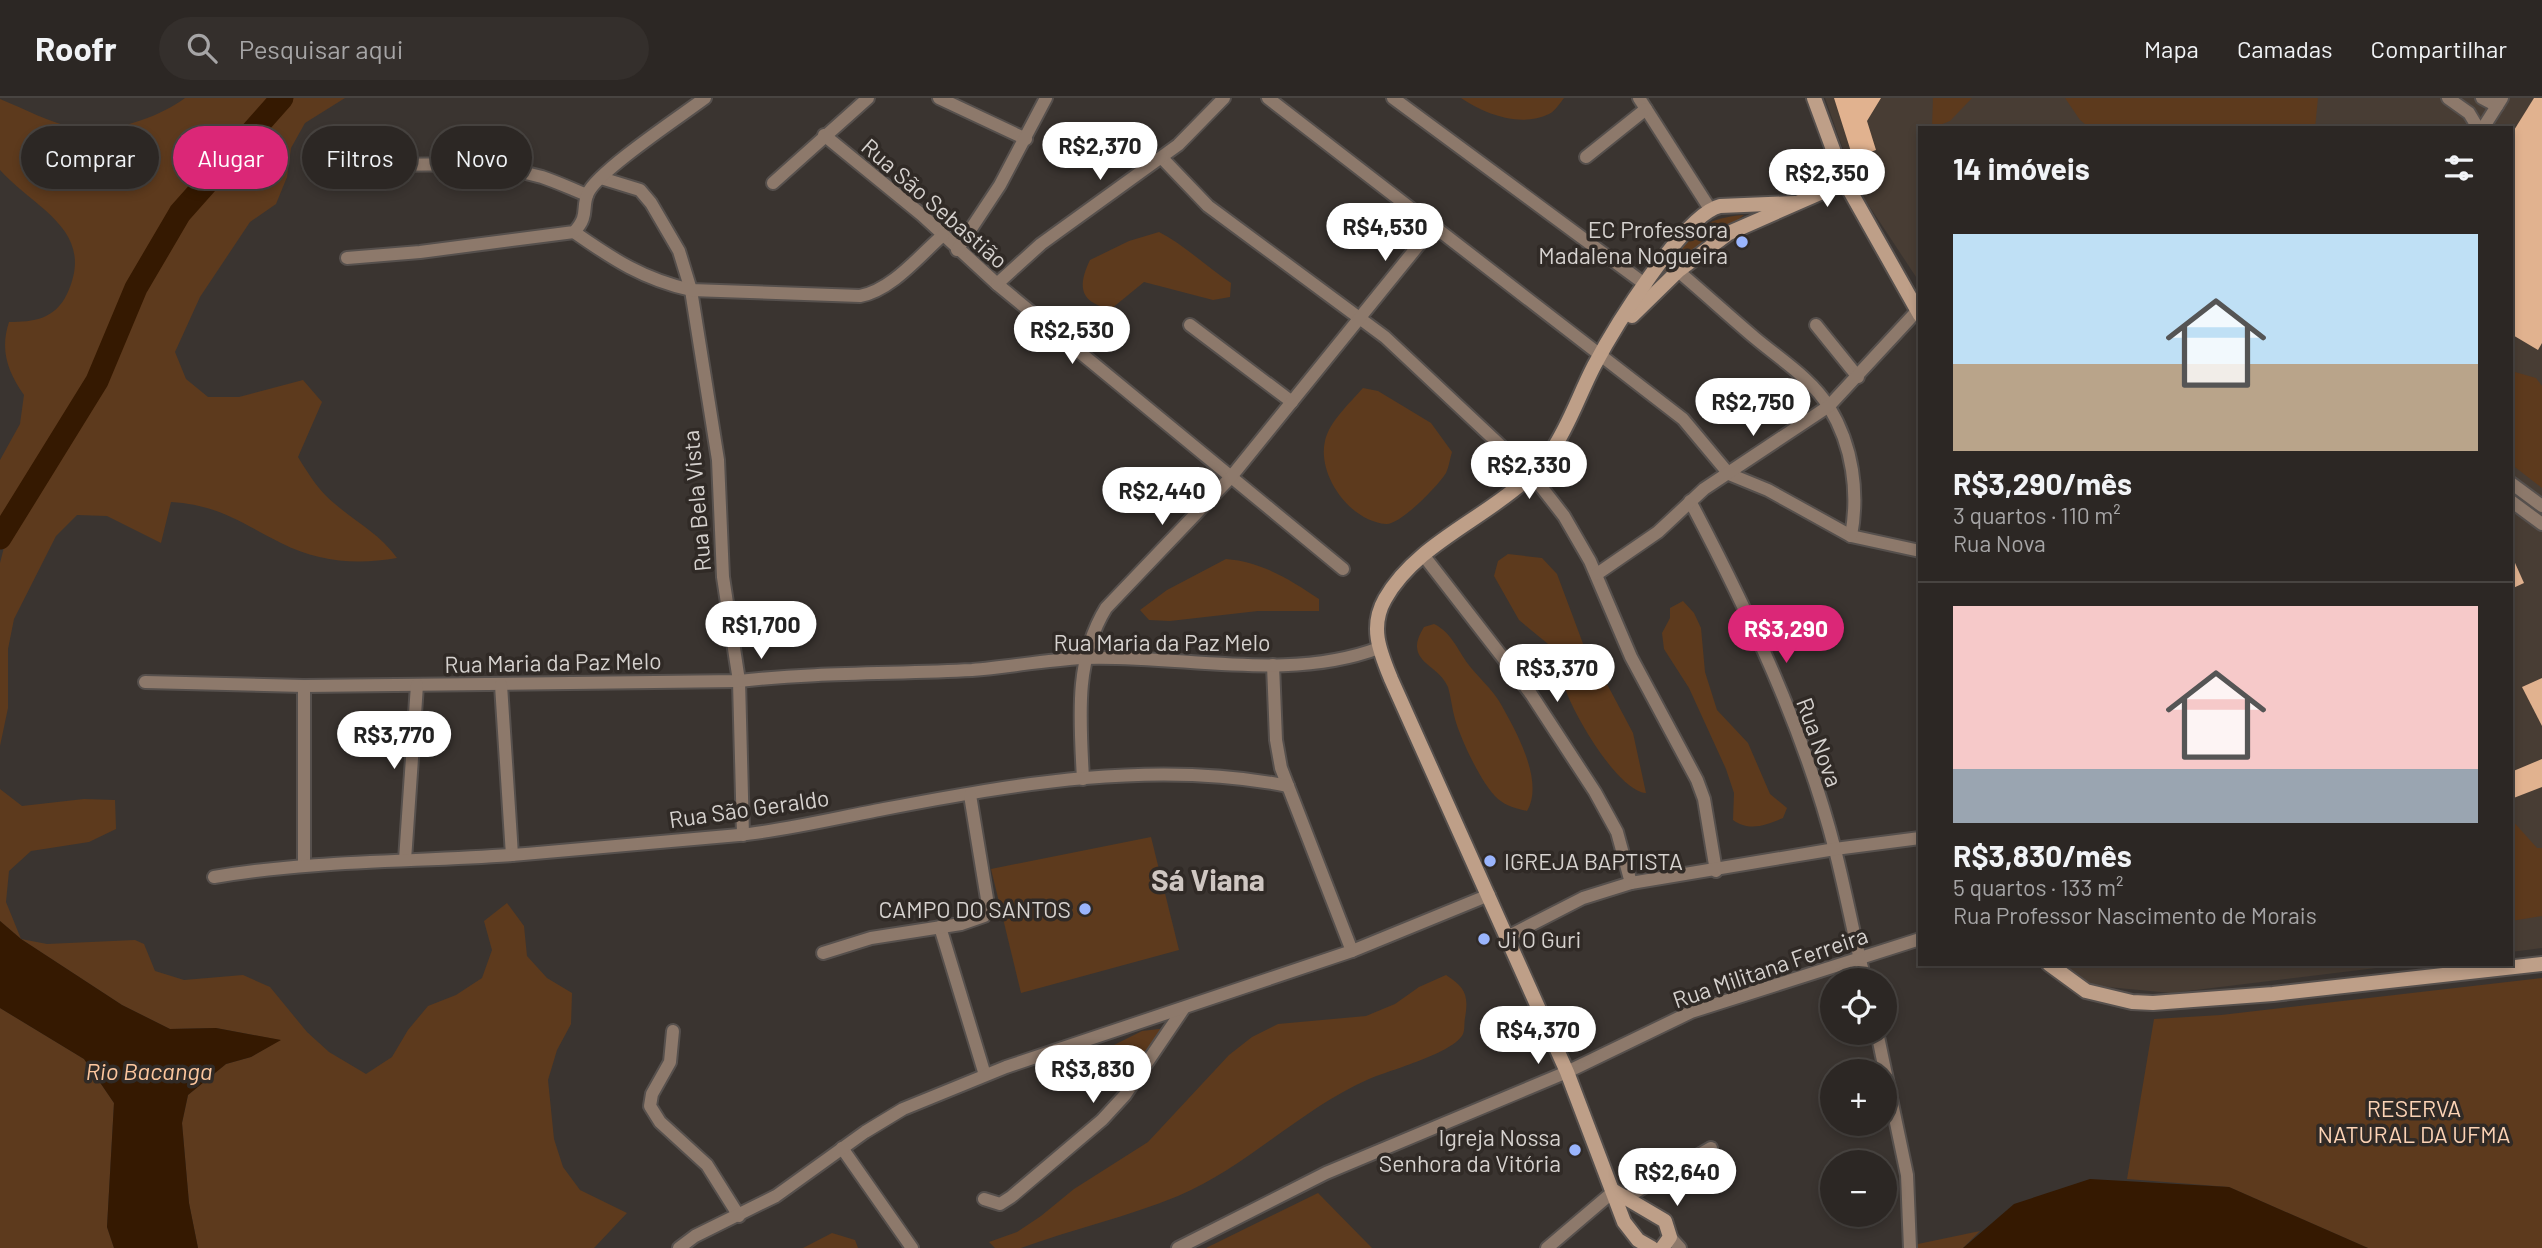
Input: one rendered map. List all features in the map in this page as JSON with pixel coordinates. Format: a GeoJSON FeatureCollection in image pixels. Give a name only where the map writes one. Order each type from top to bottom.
{"type":"FeatureCollection","features":[{"type":"Feature","properties":{"kind":"street"},"geometry":{"type":"LineString","coordinates":[[574,232],[586,214],[587,195],[601,178],[705,98]]}},
{"type":"Feature","properties":{"kind":"street"},"geometry":{"type":"LineString","coordinates":[[774,183],[868,98]]}},
{"type":"Feature","properties":{"kind":"street"},"geometry":{"type":"LineString","coordinates":[[939,98],[1026,139]]}},
{"type":"Feature","properties":{"kind":"street"},"geometry":{"type":"LineString","coordinates":[[957,250],[987,206],[1026,139],[1046,98]]}},
{"type":"Feature","properties":{"kind":"street"},"geometry":{"type":"LineString","coordinates":[[997,285],[1041,244],[1162,158],[1195,131],[1224,98]]}},
{"type":"Feature","properties":{"kind":"street"},"geometry":{"type":"LineString","coordinates":[[1268,98],[1683,419],[1713,451],[1729,474],[1768,490],[1851,536],[1918,551]]}},
{"type":"Feature","properties":{"kind":"street"},"geometry":{"type":"LineString","coordinates":[[1393,98],[1646,285]]}},
{"type":"Feature","properties":{"kind":"street"},"geometry":{"type":"LineString","coordinates":[[1597,574],[1658,532],[1690,501],[1829,406],[1918,313],[1845,182],[1814,98]]}},
{"type":"Feature","properties":{"kind":"street"},"geometry":{"type":"LineString","coordinates":[[2448,98],[2469,113],[2477,126]]}},
{"type":"Feature","properties":{"kind":"street"},"geometry":{"type":"LineString","coordinates":[[2482,98],[2499,102],[2484,126]]}},
{"type":"Feature","properties":{"kind":"street"},"geometry":{"type":"LineString","coordinates":[[1586,157],[1643,104],[1710,209]]}},
{"type":"Feature","properties":{"kind":"street","name":"Rua São Sebastião"},"geometry":{"type":"LineString","coordinates":[[824,135],[877,176],[997,285],[1343,569]]}},
{"type":"Feature","properties":{"kind":"street"},"geometry":{"type":"LineString","coordinates":[[1162,158],[1208,206],[1361,320],[1443,389],[1532,475],[1564,516],[1597,574],[1631,657],[1702,790],[1716,870]]}},
{"type":"Feature","properties":{"kind":"street"},"geometry":{"type":"LineString","coordinates":[[417,167],[475,167],[542,177],[587,195]]}},
{"type":"Feature","properties":{"kind":"street","name":"Rua Bela Vista"},"geometry":{"type":"LineString","coordinates":[[601,178],[624,183],[640,190],[646,197],[679,251],[691,290],[718,460],[723,577],[739,681],[743,835]]}},
{"type":"Feature","properties":{"kind":"street"},"geometry":{"type":"LineString","coordinates":[[1614,334],[1678,271],[1729,233],[1845,182]]}},
{"type":"Feature","properties":{"kind":"street"},"geometry":{"type":"LineString","coordinates":[[1652,1248],[1631,1233],[1620,1194],[1379,648],[1376,620],[1396,583],[1424,556],[1501,502],[1532,475],[1560,438],[1600,356],[1646,285],[1691,223],[1710,209],[1795,203]]}},
{"type":"Feature","properties":{"kind":"street"},"geometry":{"type":"LineString","coordinates":[[1083,779],[1080,717],[1084,658],[1096,624],[1106,608],[1231,477],[1361,320],[1434,226]]}},
{"type":"Feature","properties":{"kind":"street"},"geometry":{"type":"LineString","coordinates":[[347,258],[420,252],[574,232],[631,271],[691,290],[860,296],[872,294],[943,235]]}},
{"type":"Feature","properties":{"kind":"street"},"geometry":{"type":"LineString","coordinates":[[1678,271],[1791,367],[1829,406],[1849,456],[1854,481],[1857,507],[1851,536]]}},
{"type":"Feature","properties":{"kind":"street"},"geometry":{"type":"LineString","coordinates":[[1190,324],[1292,402]]}},
{"type":"Feature","properties":{"kind":"street"},"geometry":{"type":"LineString","coordinates":[[1816,325],[1858,377]]}},
{"type":"Feature","properties":{"kind":"street"},"geometry":{"type":"LineString","coordinates":[[2513,484],[2542,506]]}},
{"type":"Feature","properties":{"kind":"street","name":"Rua Nova"},"geometry":{"type":"LineString","coordinates":[[1690,501],[1733,583],[1809,766],[1835,849],[1862,968]]}},
{"type":"Feature","properties":{"kind":"street"},"geometry":{"type":"LineString","coordinates":[[2513,502],[2542,524]]}},
{"type":"Feature","properties":{"kind":"street"},"geometry":{"type":"LineString","coordinates":[[1424,556],[1531,695],[1595,792],[1617,832],[1631,883]]}},
{"type":"Feature","properties":{"kind":"street","name":"Rua Maria da Paz Melo"},"geometry":{"type":"LineString","coordinates":[[145,682],[304,686],[739,681],[793,674],[975,669],[1084,658],[1273,665],[1338,660],[1379,648]]}},
{"type":"Feature","properties":{"kind":"street"},"geometry":{"type":"LineString","coordinates":[[1273,665],[1276,740],[1288,786],[1352,951]]}},
{"type":"Feature","properties":{"kind":"street"},"geometry":{"type":"LineString","coordinates":[[405,860],[417,685]]}},
{"type":"Feature","properties":{"kind":"street"},"geometry":{"type":"LineString","coordinates":[[501,685],[512,855]]}},
{"type":"Feature","properties":{"kind":"street"},"geometry":{"type":"LineString","coordinates":[[304,686],[304,864]]}},
{"type":"Feature","properties":{"kind":"street","name":"Rua São Geraldo"},"geometry":{"type":"LineString","coordinates":[[214,877],[304,864],[512,855],[743,835],[970,795],[1083,779],[1190,776],[1288,786]]}},
{"type":"Feature","properties":{"kind":"street"},"geometry":{"type":"LineString","coordinates":[[823,953],[871,938],[976,920],[984,916],[988,909],[970,795]]}},
{"type":"Feature","properties":{"kind":"street"},"geometry":{"type":"LineString","coordinates":[[1507,937],[1583,898],[1631,883],[1835,849],[1918,838]]}},
{"type":"Feature","properties":{"kind":"street"},"geometry":{"type":"LineString","coordinates":[[679,1248],[695,1236],[776,1196],[842,1148],[903,1109],[985,1075],[1352,951],[1489,895]]}},
{"type":"Feature","properties":{"kind":"street"},"geometry":{"type":"LineString","coordinates":[[940,927],[985,1075]]}},
{"type":"Feature","properties":{"kind":"street","name":"Rua Militana Ferreira"},"geometry":{"type":"LineString","coordinates":[[1178,1248],[1326,1173],[1567,1072],[1691,1012],[1918,940]]}},
{"type":"Feature","properties":{"kind":"street"},"geometry":{"type":"LineString","coordinates":[[2052,966],[2086,991],[2132,1002],[2153,1003],[2273,994],[2542,964]]}},
{"type":"Feature","properties":{"kind":"street"},"geometry":{"type":"LineString","coordinates":[[984,1199],[1000,1204],[1091,1131],[1125,1094],[1184,1007]]}},
{"type":"Feature","properties":{"kind":"street"},"geometry":{"type":"LineString","coordinates":[[673,1031],[670,1062],[650,1101],[653,1112],[707,1165],[739,1216]]}},
{"type":"Feature","properties":{"kind":"street"},"geometry":{"type":"LineString","coordinates":[[1880,1045],[1907,1175],[1910,1248]]}},
{"type":"Feature","properties":{"kind":"street"},"geometry":{"type":"LineString","coordinates":[[842,1148],[912,1248]]}},
{"type":"Feature","properties":{"kind":"street"},"geometry":{"type":"LineString","coordinates":[[1547,1248],[1620,1194],[1711,1148]]}},
{"type":"Feature","properties":{"kind":"street"},"geometry":{"type":"LineString","coordinates":[[1620,1194],[1665,1221],[1671,1244]]}},
{"type":"Feature","properties":{"kind":"shaded area"},"geometry":{"type":"Polygon","coordinates":[[[1825,98],[2542,98],[2542,948],[2513,952],[2513,126],[1918,126],[1918,280],[1856,186],[1825,98]]]}},
{"type":"Feature","properties":{"kind":"shaded area"},"geometry":{"type":"Polygon","coordinates":[[[2058,966],[2393,966],[2171,993],[2076,984],[2058,966]]]}},
{"type":"Feature","properties":{"kind":"green space"},"geometry":{"type":"Polygon","coordinates":[[[185,98],[345,98],[302,126],[291,148],[288,170],[288,126],[173,126],[173,189],[282,189],[276,204],[250,222],[200,297],[175,352],[186,379],[208,397],[239,397],[303,380],[322,402],[298,457],[324,494],[376,535],[397,558],[352,561],[323,558],[281,543],[229,516],[188,504],[171,502],[161,543],[107,516],[77,515],[56,536],[14,619],[8,649],[8,708],[0,746],[0,563],[12,516],[0,538],[0,460],[20,424],[24,395],[9,368],[5,351],[6,332],[9,322],[35,320],[56,309],[67,294],[74,272],[74,253],[68,237],[58,223],[0,170],[0,99],[68,126],[21,126],[21,189],[159,189],[159,126],[119,126],[148,118],[185,98]]]}},
{"type":"Feature","properties":{"kind":"green space"},"geometry":{"type":"Polygon","coordinates":[[[1461,98],[1564,98],[1549,114],[1526,120],[1492,114],[1461,98]]]}},
{"type":"Feature","properties":{"kind":"green space"},"geometry":{"type":"Polygon","coordinates":[[[1933,98],[1972,98],[1950,121],[1932,126],[1933,98]]]}},
{"type":"Feature","properties":{"kind":"green space"},"geometry":{"type":"Polygon","coordinates":[[[2065,98],[2318,98],[2315,126],[2088,126],[2065,98]]]}},
{"type":"Feature","properties":{"kind":"green space"},"geometry":{"type":"Polygon","coordinates":[[[1744,215],[1657,283],[1655,280],[1673,255],[1701,227],[1727,217],[1744,215]]]}},
{"type":"Feature","properties":{"kind":"green space"},"geometry":{"type":"Polygon","coordinates":[[[1159,232],[1231,283],[1230,297],[1213,300],[1144,282],[1111,309],[1087,298],[1083,278],[1090,260],[1129,241],[1159,232]]]}},
{"type":"Feature","properties":{"kind":"green space"},"geometry":{"type":"Polygon","coordinates":[[[2513,373],[2536,378],[2542,386],[2542,488],[2513,466],[2513,373]]]}},
{"type":"Feature","properties":{"kind":"green space"},"geometry":{"type":"Polygon","coordinates":[[[1363,388],[1378,391],[1431,423],[1452,452],[1446,473],[1435,487],[1409,512],[1392,523],[1372,521],[1348,505],[1331,481],[1326,467],[1324,454],[1327,434],[1363,388]]]}},
{"type":"Feature","properties":{"kind":"green space"},"geometry":{"type":"Polygon","coordinates":[[[1508,554],[1542,558],[1557,574],[1588,657],[1608,686],[1633,733],[1646,793],[1623,780],[1599,751],[1566,691],[1559,653],[1519,620],[1494,576],[1498,561],[1508,554]]]}},
{"type":"Feature","properties":{"kind":"green space"},"geometry":{"type":"Polygon","coordinates":[[[1226,559],[1251,564],[1286,578],[1319,599],[1319,611],[1258,611],[1170,621],[1149,620],[1140,610],[1167,590],[1226,559]]]}},
{"type":"Feature","properties":{"kind":"green space"},"geometry":{"type":"Polygon","coordinates":[[[1683,601],[1694,613],[1701,628],[1705,672],[1717,710],[1748,743],[1770,794],[1787,808],[1783,818],[1752,826],[1733,820],[1734,793],[1726,769],[1689,688],[1664,649],[1662,633],[1670,618],[1670,608],[1683,601]]]}},
{"type":"Feature","properties":{"kind":"green space"},"geometry":{"type":"Polygon","coordinates":[[[1434,624],[1449,636],[1468,664],[1496,696],[1513,726],[1530,770],[1532,799],[1527,811],[1501,801],[1485,784],[1458,728],[1448,687],[1419,655],[1418,639],[1424,627],[1434,624]]]}},
{"type":"Feature","properties":{"kind":"green space"},"geometry":{"type":"Polygon","coordinates":[[[0,789],[22,806],[84,799],[115,800],[116,829],[89,842],[31,851],[9,871],[6,902],[21,939],[0,921],[0,789]]]}},
{"type":"Feature","properties":{"kind":"green space"},"geometry":{"type":"Polygon","coordinates":[[[2513,821],[2537,848],[2542,848],[2542,916],[2513,921],[2513,821]]]}},
{"type":"Feature","properties":{"kind":"green space","name":"CAMPO DO SANTOS"},"geometry":{"type":"Polygon","coordinates":[[[1151,837],[1179,950],[1021,993],[991,869],[1151,837]]]}},
{"type":"Feature","properties":{"kind":"green space"},"geometry":{"type":"Polygon","coordinates":[[[507,903],[524,926],[527,956],[547,978],[572,993],[571,1024],[557,1050],[548,1080],[554,1139],[563,1167],[580,1190],[627,1213],[594,1248],[198,1248],[189,1203],[182,1123],[188,1095],[226,1064],[251,1057],[280,1040],[216,1028],[170,1029],[122,1005],[21,939],[47,944],[135,940],[144,944],[155,971],[184,980],[243,975],[270,987],[307,1032],[329,1052],[366,1074],[392,1057],[408,1030],[428,1006],[456,995],[482,978],[492,950],[484,921],[507,903]]]}},
{"type":"Feature","properties":{"kind":"green space"},"geometry":{"type":"Polygon","coordinates":[[[1446,975],[1458,984],[1466,997],[1463,1034],[1447,1048],[1369,1079],[1344,1092],[1319,1106],[1227,1170],[1178,1196],[1021,1248],[995,1248],[989,1242],[1017,1232],[1074,1189],[1148,1142],[1229,1055],[1252,1037],[1278,1024],[1366,1016],[1395,1004],[1419,987],[1446,975]]]}},
{"type":"Feature","properties":{"kind":"green space","name":"RESERVA NATURAL DA UFMA"},"geometry":{"type":"Polygon","coordinates":[[[2542,978],[2542,1248],[2368,1248],[2229,1187],[2127,1179],[2154,1019],[2221,1015],[2542,978]]]}},
{"type":"Feature","properties":{"kind":"green space"},"geometry":{"type":"Polygon","coordinates":[[[0,1008],[84,1059],[114,1103],[107,1227],[114,1248],[0,1248],[0,1008]]]}},
{"type":"Feature","properties":{"kind":"green space"},"geometry":{"type":"Polygon","coordinates":[[[1176,1027],[1140,1070],[1114,1045],[1142,1031],[1176,1027]]]}},
{"type":"Feature","properties":{"kind":"green space"},"geometry":{"type":"Polygon","coordinates":[[[1318,1193],[1372,1248],[1206,1248],[1318,1193]]]}},
{"type":"Feature","properties":{"kind":"green space"},"geometry":{"type":"Polygon","coordinates":[[[1980,1231],[1963,1248],[1918,1248],[1918,1244],[1980,1231]]]}},
{"type":"Feature","properties":{"kind":"green space"},"geometry":{"type":"Polygon","coordinates":[[[832,1233],[855,1240],[858,1248],[803,1248],[832,1233]]]}},
{"type":"Feature","properties":{"kind":"water","name":"Rio Bacanga"},"geometry":{"type":"Polygon","coordinates":[[[0,921],[21,939],[122,1005],[170,1029],[216,1028],[281,1040],[251,1057],[226,1064],[188,1095],[182,1123],[189,1203],[198,1248],[114,1248],[107,1227],[114,1103],[84,1059],[0,1008],[0,921]]]}},
{"type":"Feature","properties":{"kind":"water"},"geometry":{"type":"Polygon","coordinates":[[[2090,1179],[2229,1187],[2368,1248],[1963,1248],[2014,1204],[2090,1179]]]}},
{"type":"Feature","properties":{"kind":"building"},"geometry":{"type":"Polygon","coordinates":[[[1834,98],[1881,98],[1867,121],[1876,150],[1853,158],[1834,98]]]}},
{"type":"Feature","properties":{"kind":"building"},"geometry":{"type":"Polygon","coordinates":[[[2534,98],[2542,98],[2542,343],[2538,350],[2513,335],[2513,132],[2534,98]]]}},
{"type":"Feature","properties":{"kind":"building"},"geometry":{"type":"Polygon","coordinates":[[[2513,558],[2524,583],[2513,588],[2513,558]]]}},
{"type":"Feature","properties":{"kind":"building"},"geometry":{"type":"Polygon","coordinates":[[[2542,678],[2542,726],[2522,687],[2542,678]]]}},
{"type":"Feature","properties":{"kind":"building"},"geometry":{"type":"Polygon","coordinates":[[[2542,759],[2542,787],[2513,798],[2513,771],[2542,759]]]}},
{"type":"Feature","properties":{"kind":"waterway"},"geometry":{"type":"LineString","coordinates":[[0,538],[97,381],[136,288],[180,213],[282,98]]}},
{"type":"Feature","properties":{"kind":"place","name":"EC Professora Madalena Nogueira"},"geometry":{"type":"Point","coordinates":[1742,242]}},
{"type":"Feature","properties":{"kind":"place","name":"IGREJA BAPTISTA"},"geometry":{"type":"Point","coordinates":[1490,861]}},
{"type":"Feature","properties":{"kind":"place","name":"CAMPO DO SANTOS"},"geometry":{"type":"Point","coordinates":[1085,909]}},
{"type":"Feature","properties":{"kind":"place","name":"Ji O Guri"},"geometry":{"type":"Point","coordinates":[1484,939]}},
{"type":"Feature","properties":{"kind":"place","name":"Igreja Nossa Senhora da Vitória"},"geometry":{"type":"Point","coordinates":[1575,1150]}},
{"type":"Feature","properties":{"kind":"district","name":"Sá Viana"},"geometry":{"type":"Point","coordinates":[1208,879]}}]}
